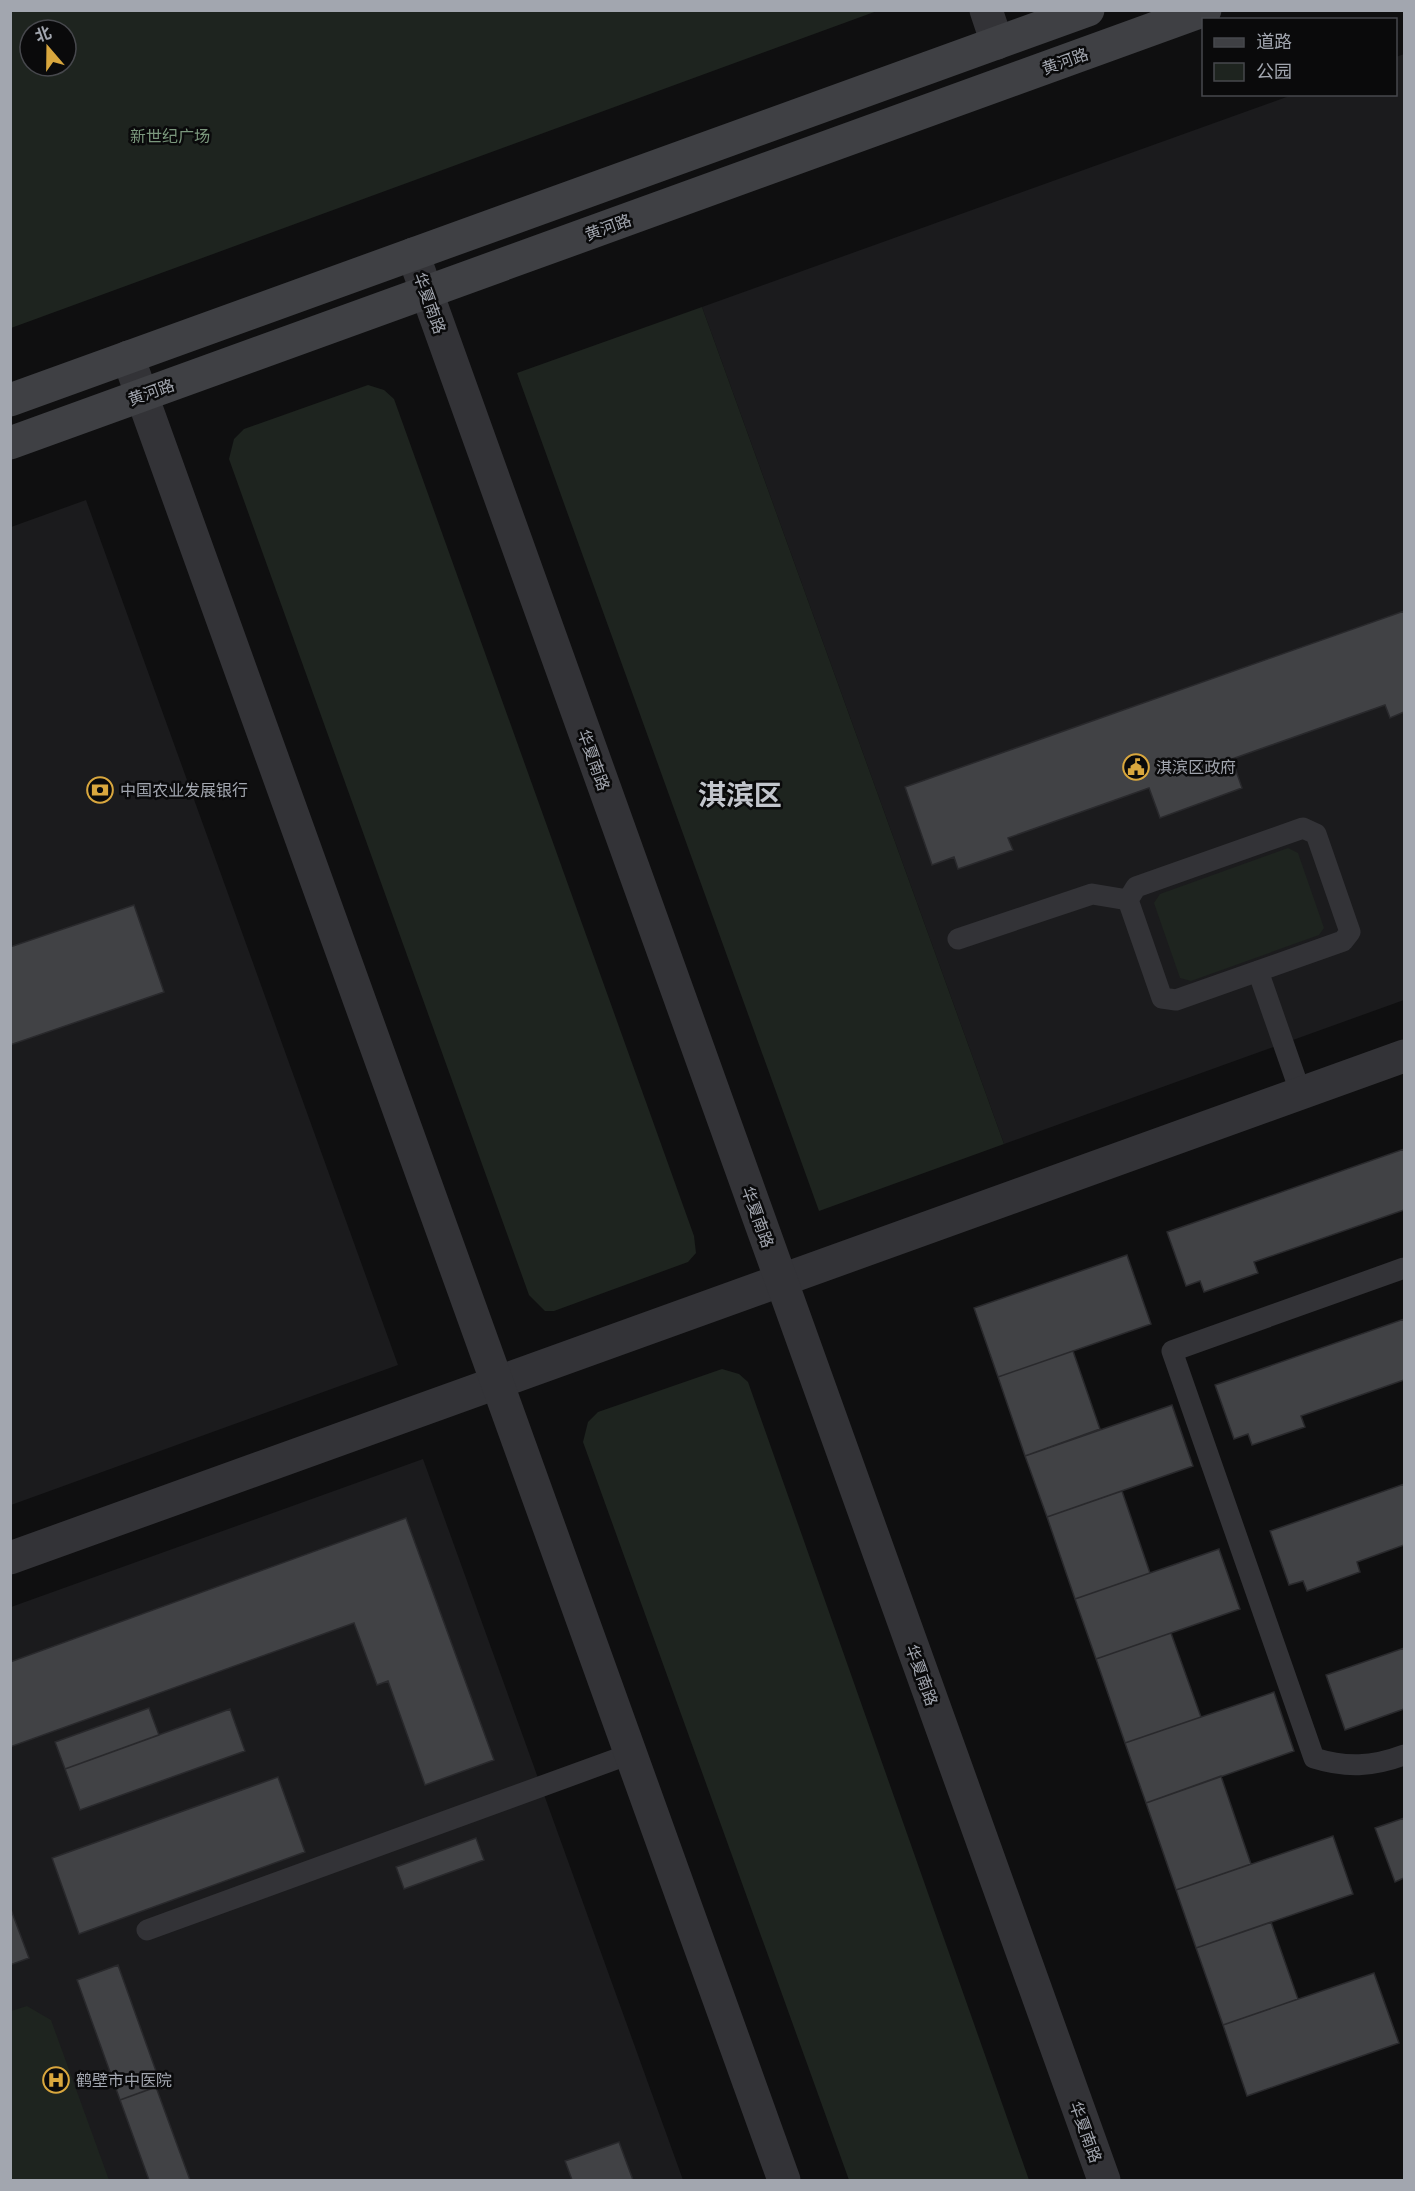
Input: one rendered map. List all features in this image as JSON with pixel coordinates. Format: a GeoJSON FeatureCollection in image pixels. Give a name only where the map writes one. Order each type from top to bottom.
{"type":"FeatureCollection","features":[{"type":"Feature","properties":{"kind":"main road"},"geometry":{"type":"LineString","coordinates":[[10,400],[997,43],[1030,20],[1088,10]]}},
{"type":"Feature","properties":{"kind":"main road","name":"黄河路"},"geometry":{"type":"LineString","coordinates":[[10,442],[1205,10]]}},
{"type":"Feature","properties":{"kind":"street"},"geometry":{"type":"LineString","coordinates":[[986,10],[997,43]]}},
{"type":"Feature","properties":{"kind":"street","name":"华夏南路"},"geometry":{"type":"LineString","coordinates":[[413,254],[1104,2181]]}},
{"type":"Feature","properties":{"kind":"street"},"geometry":{"type":"LineString","coordinates":[[128,357],[784,2181]]}},
{"type":"Feature","properties":{"kind":"street"},"geometry":{"type":"LineString","coordinates":[[10,1558],[1404,1056]]}},
{"type":"Feature","properties":{"kind":"lane"},"geometry":{"type":"LineString","coordinates":[[1303,828],[1316,834],[1350,932],[1343,941],[1176,1000],[1162,998],[1128,900],[1136,887],[1303,828]]}},
{"type":"Feature","properties":{"kind":"lane"},"geometry":{"type":"LineString","coordinates":[[958,939],[1092,894],[1128,900]]}},
{"type":"Feature","properties":{"kind":"lane"},"geometry":{"type":"LineString","coordinates":[[1258,971],[1301,1094]]}},
{"type":"Feature","properties":{"kind":"lane"},"geometry":{"type":"LineString","coordinates":[[1404,1268],[1172,1351],[1314,1758],[1336,1765],[1354,1766],[1404,1755]]}},
{"type":"Feature","properties":{"kind":"lane"},"geometry":{"type":"LineString","coordinates":[[147,1930],[630,1755]]}},
{"type":"Feature","properties":{"kind":"shaded area","name":"淇滨区政府"},"geometry":{"type":"Polygon","coordinates":[[[1404,54],[1404,1000],[1004,1144],[702,307],[1289,96],[1397,96],[1397,57],[1404,54]]]}},
{"type":"Feature","properties":{"kind":"shaded area"},"geometry":{"type":"Polygon","coordinates":[[[86,500],[398,1365],[11,1505],[11,527],[86,500]]]}},
{"type":"Feature","properties":{"kind":"shaded area"},"geometry":{"type":"Polygon","coordinates":[[[423,1459],[683,2180],[11,2180],[11,1607],[423,1459]]]}},
{"type":"Feature","properties":{"kind":"green space","name":"新世纪广场"},"geometry":{"type":"Polygon","coordinates":[[[11,10],[877,11],[11,328],[11,10]]]}},
{"type":"Feature","properties":{"kind":"green space"},"geometry":{"type":"Polygon","coordinates":[[[702,307],[1004,1144],[819,1211],[517,373],[702,307]]]}},
{"type":"Feature","properties":{"kind":"green space"},"geometry":{"type":"Polygon","coordinates":[[[368,385],[384,390],[394,399],[694,1236],[696,1253],[688,1262],[554,1311],[545,1311],[529,1295],[229,459],[234,439],[244,429],[368,385]]]}},
{"type":"Feature","properties":{"kind":"green space"},"geometry":{"type":"Polygon","coordinates":[[[1288,848],[1298,853],[1324,928],[1319,935],[1191,981],[1180,978],[1154,903],[1160,894],[1288,848]]]}},
{"type":"Feature","properties":{"kind":"green space"},"geometry":{"type":"Polygon","coordinates":[[[722,1369],[739,1374],[748,1382],[1029,2180],[849,2180],[583,1442],[588,1422],[598,1412],[722,1369]]]}},
{"type":"Feature","properties":{"kind":"green space"},"geometry":{"type":"Polygon","coordinates":[[[27,2006],[51,2020],[109,2180],[11,2180],[11,2011],[27,2006]]]}},
{"type":"Feature","properties":{"kind":"building"},"geometry":{"type":"Polygon","coordinates":[[[1404,611],[1404,712],[1390,718],[1385,705],[1232,759],[1242,788],[1160,818],[1149,788],[1008,838],[1013,850],[958,869],[954,857],[932,865],[905,787],[1404,611]]]}},
{"type":"Feature","properties":{"kind":"building"},"geometry":{"type":"Polygon","coordinates":[[[134,905],[164,992],[10,1045],[10,947],[134,905]]]}},
{"type":"Feature","properties":{"kind":"building"},"geometry":{"type":"Polygon","coordinates":[[[1404,1149],[1404,1210],[1254,1262],[1258,1273],[1204,1292],[1200,1281],[1186,1286],[1167,1232],[1404,1149]]]}},
{"type":"Feature","properties":{"kind":"building"},"geometry":{"type":"Polygon","coordinates":[[[1127,1255],[1151,1324],[998,1377],[974,1308],[1127,1255]]]}},
{"type":"Feature","properties":{"kind":"building"},"geometry":{"type":"Polygon","coordinates":[[[1404,1319],[1404,1380],[1301,1416],[1305,1427],[1252,1445],[1248,1434],[1234,1439],[1215,1385],[1404,1319]]]}},
{"type":"Feature","properties":{"kind":"building"},"geometry":{"type":"Polygon","coordinates":[[[1073,1351],[1100,1429],[1025,1456],[998,1377],[1073,1351]]]}},
{"type":"Feature","properties":{"kind":"building"},"geometry":{"type":"Polygon","coordinates":[[[1172,1405],[1193,1466],[1047,1517],[1025,1456],[1172,1405]]]}},
{"type":"Feature","properties":{"kind":"building"},"geometry":{"type":"Polygon","coordinates":[[[1404,1484],[1404,1545],[1357,1562],[1360,1572],[1307,1591],[1303,1581],[1289,1585],[1270,1531],[1404,1484]]]}},
{"type":"Feature","properties":{"kind":"building"},"geometry":{"type":"Polygon","coordinates":[[[1122,1491],[1150,1573],[1075,1599],[1047,1517],[1122,1491]]]}},
{"type":"Feature","properties":{"kind":"building"},"geometry":{"type":"Polygon","coordinates":[[[406,1518],[494,1760],[425,1785],[388,1681],[377,1685],[354,1623],[10,1747],[10,1662],[406,1518]]]}},
{"type":"Feature","properties":{"kind":"building"},"geometry":{"type":"Polygon","coordinates":[[[1219,1549],[1240,1609],[1096,1659],[1075,1599],[1219,1549]]]}},
{"type":"Feature","properties":{"kind":"building"},"geometry":{"type":"Polygon","coordinates":[[[1171,1633],[1201,1717],[1125,1743],[1096,1659],[1171,1633]]]}},
{"type":"Feature","properties":{"kind":"building"},"geometry":{"type":"Polygon","coordinates":[[[1404,1648],[1404,1709],[1345,1730],[1326,1675],[1404,1648]]]}},
{"type":"Feature","properties":{"kind":"building"},"geometry":{"type":"Polygon","coordinates":[[[1274,1692],[1294,1751],[1146,1803],[1125,1743],[1274,1692]]]}},
{"type":"Feature","properties":{"kind":"building"},"geometry":{"type":"Polygon","coordinates":[[[149,1708],[159,1735],[65,1769],[55,1742],[149,1708]]]}},
{"type":"Feature","properties":{"kind":"building"},"geometry":{"type":"Polygon","coordinates":[[[230,1709],[245,1751],[80,1810],[65,1769],[230,1709]]]}},
{"type":"Feature","properties":{"kind":"building"},"geometry":{"type":"Polygon","coordinates":[[[1221,1776],[1251,1864],[1176,1890],[1146,1803],[1221,1776]]]}},
{"type":"Feature","properties":{"kind":"building"},"geometry":{"type":"Polygon","coordinates":[[[278,1777],[305,1852],[79,1934],[52,1858],[278,1777]]]}},
{"type":"Feature","properties":{"kind":"building"},"geometry":{"type":"Polygon","coordinates":[[[1404,1818],[1404,1878],[1395,1882],[1375,1828],[1404,1818]]]}},
{"type":"Feature","properties":{"kind":"building"},"geometry":{"type":"Polygon","coordinates":[[[1333,1836],[1353,1894],[1196,1948],[1176,1890],[1333,1836]]]}},
{"type":"Feature","properties":{"kind":"building"},"geometry":{"type":"Polygon","coordinates":[[[476,1838],[484,1860],[404,1889],[396,1867],[476,1838]]]}},
{"type":"Feature","properties":{"kind":"building"},"geometry":{"type":"Polygon","coordinates":[[[10,1907],[29,1958],[10,1965],[10,1907]]]}},
{"type":"Feature","properties":{"kind":"building"},"geometry":{"type":"Polygon","coordinates":[[[1271,1922],[1298,1999],[1223,2025],[1196,1948],[1271,1922]]]}},
{"type":"Feature","properties":{"kind":"building"},"geometry":{"type":"Polygon","coordinates":[[[118,1965],[161,2085],[120,2100],[77,1980],[118,1965]]]}},
{"type":"Feature","properties":{"kind":"building"},"geometry":{"type":"Polygon","coordinates":[[[1374,1973],[1399,2043],[1247,2096],[1223,2025],[1374,1973]]]}},
{"type":"Feature","properties":{"kind":"building"},"geometry":{"type":"Polygon","coordinates":[[[156,2087],[190,2180],[149,2180],[120,2100],[156,2087]]]}},
{"type":"Feature","properties":{"kind":"building"},"geometry":{"type":"Polygon","coordinates":[[[619,2142],[633,2180],[572,2180],[565,2161],[619,2142]]]}},
{"type":"Feature","properties":{"kind":"place","name":"淇滨区政府"},"geometry":{"type":"Point","coordinates":[1136,767]}},
{"type":"Feature","properties":{"kind":"place","name":"中国农业发展银行"},"geometry":{"type":"Point","coordinates":[100,790]}},
{"type":"Feature","properties":{"kind":"place","name":"鹤壁市中医院"},"geometry":{"type":"Point","coordinates":[56,2080]}},
{"type":"Feature","properties":{"kind":"district","name":"淇滨区"},"geometry":{"type":"Point","coordinates":[740,795]}}]}
